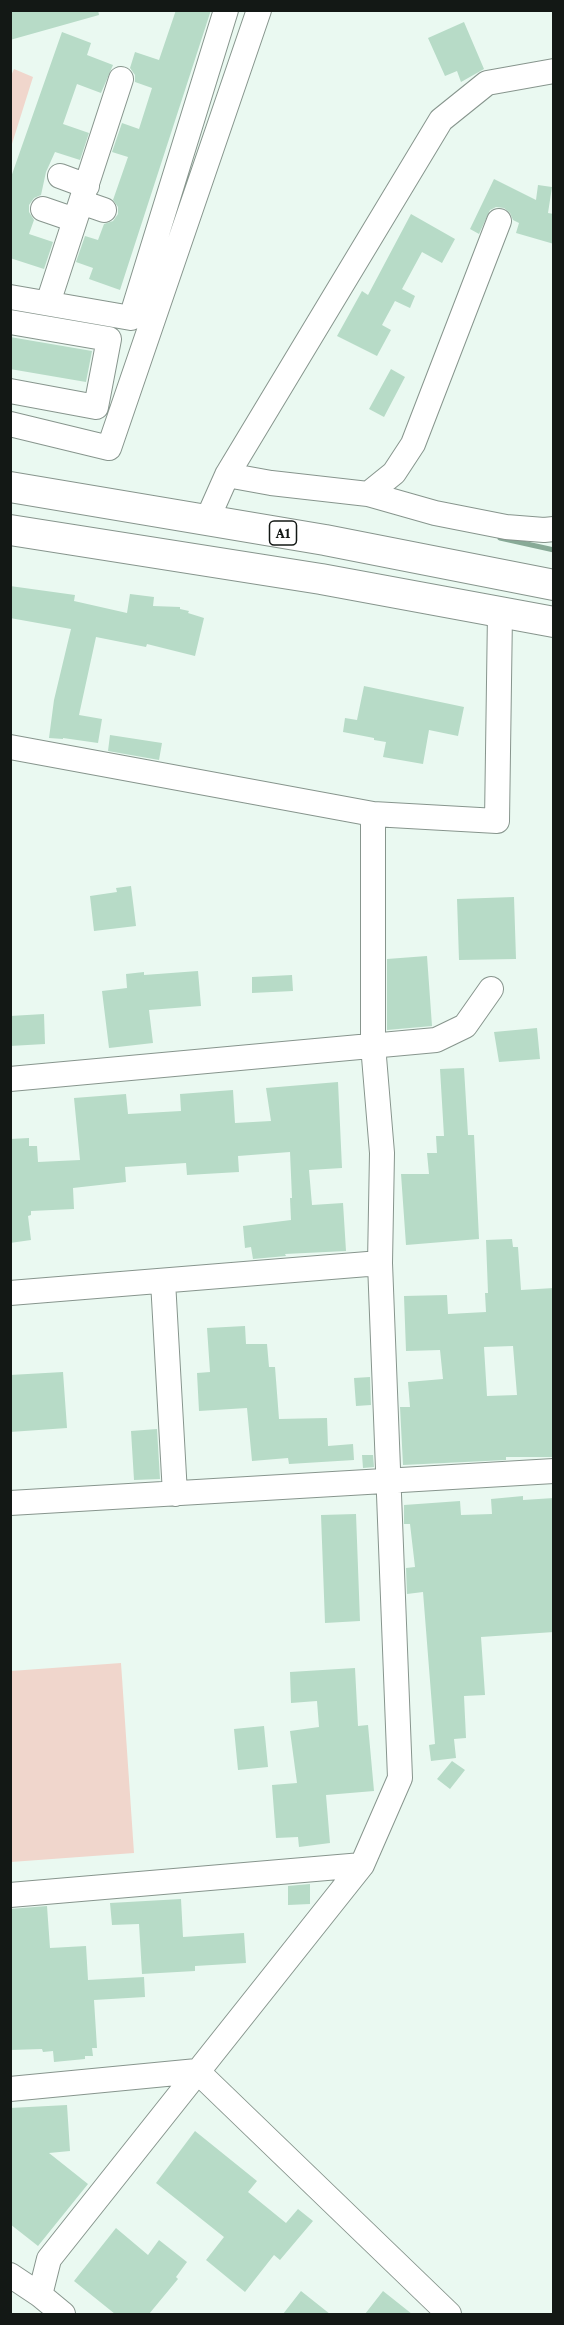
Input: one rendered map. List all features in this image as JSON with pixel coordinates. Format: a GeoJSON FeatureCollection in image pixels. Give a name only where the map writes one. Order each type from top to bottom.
{"type":"FeatureCollection","features":[{"type":"Feature","properties":{"kind":"main road","name":"A1"},"geometry":{"type":"LineString","coordinates":[[10,487],[325,540],[554,585]]}},
{"type":"Feature","properties":{"kind":"main road"},"geometry":{"type":"LineString","coordinates":[[10,530],[321,579],[554,622]]}},
{"type":"Feature","properties":{"kind":"street"},"geometry":{"type":"LineString","coordinates":[[10,297],[131,318],[226,10]]}},
{"type":"Feature","properties":{"kind":"street"},"geometry":{"type":"LineString","coordinates":[[10,424],[109,448],[259,10]]}},
{"type":"Feature","properties":{"kind":"street"},"geometry":{"type":"LineString","coordinates":[[207,520],[227,475],[441,120],[487,83],[554,71]]}},
{"type":"Feature","properties":{"kind":"street"},"geometry":{"type":"LineString","coordinates":[[48,303],[122,79]]}},
{"type":"Feature","properties":{"kind":"street"},"geometry":{"type":"LineString","coordinates":[[60,176],[81,203]]}},
{"type":"Feature","properties":{"kind":"street"},"geometry":{"type":"LineString","coordinates":[[43,209],[81,203],[104,210]]}},
{"type":"Feature","properties":{"kind":"street"},"geometry":{"type":"LineString","coordinates":[[368,494],[394,473],[414,444],[499,221]]}},
{"type":"Feature","properties":{"kind":"street"},"geometry":{"type":"LineString","coordinates":[[10,312],[112,331]]}},
{"type":"Feature","properties":{"kind":"street"},"geometry":{"type":"LineString","coordinates":[[10,322],[109,339],[96,407],[10,390]]}},
{"type":"Feature","properties":{"kind":"street"},"geometry":{"type":"LineString","coordinates":[[227,475],[271,483],[368,494],[435,513],[506,527],[554,529]]}},
{"type":"Feature","properties":{"kind":"street"},"geometry":{"type":"LineString","coordinates":[[10,747],[373,814],[497,821],[500,613]]}},
{"type":"Feature","properties":{"kind":"street"},"geometry":{"type":"LineString","coordinates":[[40,2295],[49,2259],[362,1865],[399,1778],[380,1263],[382,1153],[373,1045],[373,814]]}},
{"type":"Feature","properties":{"kind":"street"},"geometry":{"type":"LineString","coordinates":[[10,1079],[436,1040],[465,1026],[491,989]]}},
{"type":"Feature","properties":{"kind":"street"},"geometry":{"type":"LineString","coordinates":[[10,1293],[380,1263]]}},
{"type":"Feature","properties":{"kind":"street"},"geometry":{"type":"LineString","coordinates":[[163,1281],[175,1494]]}},
{"type":"Feature","properties":{"kind":"street"},"geometry":{"type":"LineString","coordinates":[[10,1503],[554,1472]]}},
{"type":"Feature","properties":{"kind":"street"},"geometry":{"type":"LineString","coordinates":[[10,1895],[362,1865]]}},
{"type":"Feature","properties":{"kind":"street"},"geometry":{"type":"LineString","coordinates":[[10,2089],[197,2071],[449,2314]]}},
{"type":"Feature","properties":{"kind":"street"},"geometry":{"type":"LineString","coordinates":[[10,2275],[63,2314]]}},
{"type":"Feature","properties":{"kind":"shaded area"},"geometry":{"type":"Polygon","coordinates":[[[14,69],[33,77],[11,147],[10,78],[14,69]]]}},
{"type":"Feature","properties":{"kind":"shaded area"},"geometry":{"type":"Polygon","coordinates":[[[121,1663],[134,1853],[11,1862],[11,1671],[121,1663]]]}},
{"type":"Feature","properties":{"kind":"building"},"geometry":{"type":"Polygon","coordinates":[[[10,10],[98,10],[99,15],[10,40],[10,10]]]}},
{"type":"Feature","properties":{"kind":"building"},"geometry":{"type":"Polygon","coordinates":[[[176,10],[211,10],[120,290],[89,279],[93,268],[76,262],[85,236],[98,240],[104,224],[113,221],[118,214],[118,207],[113,200],[128,157],[112,152],[122,123],[139,129],[152,88],[135,82],[135,75],[130,68],[135,52],[159,60],[176,10]]]}},
{"type":"Feature","properties":{"kind":"building"},"geometry":{"type":"Polygon","coordinates":[[[464,22],[484,69],[461,82],[457,71],[445,76],[428,38],[464,22]]]}},
{"type":"Feature","properties":{"kind":"building"},"geometry":{"type":"Polygon","coordinates":[[[62,32],[91,43],[87,55],[113,65],[101,93],[77,84],[63,124],[89,133],[80,160],[55,152],[46,172],[41,195],[34,198],[29,205],[29,212],[34,220],[29,234],[53,242],[44,269],[10,258],[10,180],[62,32]]]}},
{"type":"Feature","properties":{"kind":"building"},"geometry":{"type":"Polygon","coordinates":[[[494,179],[536,200],[538,185],[552,187],[548,213],[554,214],[554,244],[516,233],[519,223],[513,220],[504,208],[496,207],[490,210],[479,234],[470,229],[494,179]]]}},
{"type":"Feature","properties":{"kind":"building"},"geometry":{"type":"Polygon","coordinates":[[[411,214],[455,239],[442,263],[422,252],[402,289],[415,296],[410,308],[395,301],[382,325],[391,330],[377,356],[337,336],[362,291],[368,295],[411,214]]]}},
{"type":"Feature","properties":{"kind":"building"},"geometry":{"type":"Polygon","coordinates":[[[10,337],[92,351],[86,382],[10,369],[10,337]]]}},
{"type":"Feature","properties":{"kind":"building"},"geometry":{"type":"Polygon","coordinates":[[[391,369],[405,377],[384,417],[369,409],[391,369]]]}},
{"type":"Feature","properties":{"kind":"building"},"geometry":{"type":"Polygon","coordinates":[[[10,586],[75,595],[74,601],[127,613],[130,594],[154,597],[153,606],[180,607],[180,609],[189,611],[188,613],[204,618],[195,656],[147,644],[146,647],[96,637],[79,715],[102,719],[98,743],[49,738],[54,700],[71,629],[10,618],[10,586]]]}},
{"type":"Feature","properties":{"kind":"building"},"geometry":{"type":"Polygon","coordinates":[[[364,686],[464,707],[458,736],[429,730],[423,764],[383,757],[386,742],[343,732],[345,718],[357,720],[364,686]]]}},
{"type":"Feature","properties":{"kind":"building"},"geometry":{"type":"Polygon","coordinates":[[[110,735],[162,743],[159,760],[108,751],[110,735]]]}},
{"type":"Feature","properties":{"kind":"building"},"geometry":{"type":"Polygon","coordinates":[[[131,886],[136,926],[94,931],[90,896],[117,892],[116,888],[131,886]]]}},
{"type":"Feature","properties":{"kind":"building"},"geometry":{"type":"Polygon","coordinates":[[[514,897],[516,959],[459,960],[457,899],[514,897]]]}},
{"type":"Feature","properties":{"kind":"building"},"geometry":{"type":"Polygon","coordinates":[[[427,956],[432,1026],[387,1030],[387,959],[427,956]]]}},
{"type":"Feature","properties":{"kind":"building"},"geometry":{"type":"Polygon","coordinates":[[[198,971],[201,1006],[149,1010],[153,1043],[109,1048],[102,991],[127,988],[126,974],[198,971]]]}},
{"type":"Feature","properties":{"kind":"building"},"geometry":{"type":"Polygon","coordinates":[[[292,975],[293,991],[252,993],[252,977],[292,975]]]}},
{"type":"Feature","properties":{"kind":"building"},"geometry":{"type":"Polygon","coordinates":[[[44,1014],[45,1044],[10,1046],[10,1016],[44,1014]]]}},
{"type":"Feature","properties":{"kind":"building"},"geometry":{"type":"Polygon","coordinates":[[[537,1028],[540,1059],[499,1062],[494,1032],[537,1028]]]}},
{"type":"Feature","properties":{"kind":"building"},"geometry":{"type":"Polygon","coordinates":[[[464,1068],[468,1135],[474,1135],[479,1239],[406,1245],[401,1174],[429,1174],[427,1153],[437,1153],[436,1136],[444,1136],[440,1069],[464,1068]]]}},
{"type":"Feature","properties":{"kind":"building"},"geometry":{"type":"Polygon","coordinates":[[[338,1082],[342,1168],[309,1170],[312,1205],[343,1203],[346,1251],[285,1254],[286,1256],[253,1259],[251,1247],[245,1248],[243,1226],[291,1220],[290,1152],[238,1156],[239,1172],[187,1175],[186,1163],[125,1167],[126,1182],[73,1188],[74,1209],[31,1211],[31,1215],[28,1216],[31,1240],[10,1243],[10,1139],[29,1138],[29,1146],[37,1146],[38,1162],[80,1160],[74,1098],[126,1094],[128,1114],[181,1111],[180,1094],[233,1090],[235,1123],[271,1121],[266,1088],[338,1082]]]}},
{"type":"Feature","properties":{"kind":"building"},"geometry":{"type":"Polygon","coordinates":[[[512,1239],[513,1247],[518,1247],[521,1290],[554,1288],[554,1457],[506,1457],[506,1460],[403,1465],[400,1407],[410,1407],[408,1382],[443,1379],[440,1350],[406,1351],[404,1296],[447,1295],[448,1314],[486,1312],[485,1293],[488,1293],[486,1240],[512,1239]],[[513,1346],[484,1347],[487,1396],[517,1395],[513,1346]]]}},
{"type":"Feature","properties":{"kind":"building"},"geometry":{"type":"Polygon","coordinates":[[[245,1326],[246,1344],[267,1344],[269,1367],[275,1367],[279,1419],[327,1418],[328,1446],[353,1444],[354,1460],[289,1464],[288,1458],[252,1461],[247,1408],[199,1411],[197,1373],[210,1372],[207,1328],[245,1326]]]}},
{"type":"Feature","properties":{"kind":"building"},"geometry":{"type":"Polygon","coordinates":[[[63,1372],[67,1428],[10,1432],[10,1375],[63,1372]]]}},
{"type":"Feature","properties":{"kind":"building"},"geometry":{"type":"Polygon","coordinates":[[[370,1377],[371,1405],[356,1406],[354,1378],[370,1377]]]}},
{"type":"Feature","properties":{"kind":"building"},"geometry":{"type":"Polygon","coordinates":[[[157,1429],[160,1479],[134,1480],[131,1431],[157,1429]]]}},
{"type":"Feature","properties":{"kind":"building"},"geometry":{"type":"Polygon","coordinates":[[[362,1455],[373,1455],[374,1467],[363,1468],[362,1455]]]}},
{"type":"Feature","properties":{"kind":"building"},"geometry":{"type":"Polygon","coordinates":[[[523,1496],[523,1500],[554,1498],[554,1632],[481,1637],[485,1695],[464,1696],[466,1738],[454,1739],[456,1758],[431,1761],[429,1745],[435,1744],[423,1592],[407,1594],[406,1568],[415,1567],[410,1524],[404,1524],[404,1505],[460,1501],[461,1515],[492,1514],[491,1499],[523,1496]]]}},
{"type":"Feature","properties":{"kind":"building"},"geometry":{"type":"Polygon","coordinates":[[[356,1514],[360,1621],[325,1623],[321,1515],[356,1514]]]}},
{"type":"Feature","properties":{"kind":"building"},"geometry":{"type":"Polygon","coordinates":[[[355,1668],[358,1726],[368,1725],[374,1791],[326,1795],[330,1843],[299,1847],[298,1837],[276,1838],[272,1785],[297,1783],[290,1731],[319,1727],[317,1701],[291,1703],[290,1672],[355,1668]]]}},
{"type":"Feature","properties":{"kind":"building"},"geometry":{"type":"Polygon","coordinates":[[[264,1726],[268,1767],[238,1770],[234,1729],[264,1726]]]}},
{"type":"Feature","properties":{"kind":"building"},"geometry":{"type":"Polygon","coordinates":[[[452,1761],[465,1770],[450,1789],[437,1779],[452,1761]]]}},
{"type":"Feature","properties":{"kind":"building"},"geometry":{"type":"Polygon","coordinates":[[[310,1884],[310,1904],[288,1905],[288,1886],[310,1884]]]}},
{"type":"Feature","properties":{"kind":"building"},"geometry":{"type":"Polygon","coordinates":[[[181,1899],[183,1937],[244,1933],[246,1963],[195,1966],[195,1971],[142,1974],[139,1924],[112,1925],[110,1903],[181,1899]]]}},
{"type":"Feature","properties":{"kind":"building"},"geometry":{"type":"Polygon","coordinates":[[[47,1906],[50,1948],[86,1946],[88,1980],[144,1977],[145,1997],[94,2000],[97,2048],[92,2048],[93,2056],[85,2056],[85,2059],[54,2062],[53,2051],[10,2050],[10,1909],[47,1906]]]}},
{"type":"Feature","properties":{"kind":"building"},"geometry":{"type":"Polygon","coordinates":[[[67,2105],[70,2151],[49,2153],[88,2184],[38,2246],[10,2224],[10,2108],[67,2105]]]}},
{"type":"Feature","properties":{"kind":"building"},"geometry":{"type":"Polygon","coordinates":[[[195,2131],[257,2181],[248,2192],[286,2223],[298,2209],[313,2221],[280,2260],[274,2255],[245,2292],[206,2260],[224,2237],[156,2183],[195,2131]]]}},
{"type":"Feature","properties":{"kind":"building"},"geometry":{"type":"Polygon","coordinates":[[[116,2228],[148,2255],[159,2240],[187,2262],[176,2277],[178,2279],[149,2314],[115,2314],[74,2281],[116,2228]]]}},
{"type":"Feature","properties":{"kind":"building"},"geometry":{"type":"Polygon","coordinates":[[[301,2291],[330,2314],[283,2314],[301,2291]]]}},
{"type":"Feature","properties":{"kind":"building"},"geometry":{"type":"Polygon","coordinates":[[[383,2291],[412,2314],[365,2314],[383,2291]]]}},
{"type":"Feature","properties":{"kind":"waterway"},"geometry":{"type":"LineString","coordinates":[[500,538],[554,550]]}}]}
